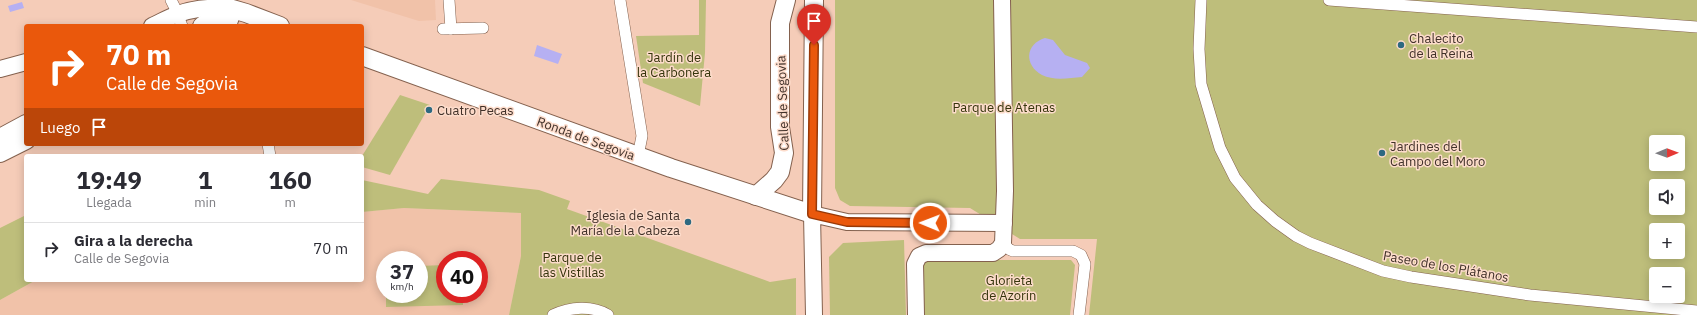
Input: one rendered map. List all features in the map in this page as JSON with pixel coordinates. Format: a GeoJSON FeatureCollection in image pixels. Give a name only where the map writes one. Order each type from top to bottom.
{"type":"FeatureCollection","features":[{"type":"Feature","properties":{"kind":"main road","name":"Calle de Segovia"},"geometry":{"type":"LineString","coordinates":[[756,196],[774,180],[780,172],[784,153],[780,127],[780,23],[786,0]]}},
{"type":"Feature","properties":{"kind":"main road"},"geometry":{"type":"LineString","coordinates":[[812,214],[814,0]]}},
{"type":"Feature","properties":{"kind":"main road"},"geometry":{"type":"LineString","coordinates":[[204,24],[222,4],[250,19],[271,24]]}},
{"type":"Feature","properties":{"kind":"main road","name":"Ronda de Segovia"},"geometry":{"type":"LineString","coordinates":[[364,57],[638,156],[812,214]]}},
{"type":"Feature","properties":{"kind":"main road"},"geometry":{"type":"LineString","coordinates":[[0,138],[24,125]]}},
{"type":"Feature","properties":{"kind":"main road"},"geometry":{"type":"LineString","coordinates":[[0,154],[24,141]]}},
{"type":"Feature","properties":{"kind":"street"},"geometry":{"type":"LineString","coordinates":[[449,0],[447,29],[483,28]]}},
{"type":"Feature","properties":{"kind":"street"},"geometry":{"type":"LineString","coordinates":[[620,0],[642,136],[638,156]]}},
{"type":"Feature","properties":{"kind":"street"},"geometry":{"type":"LineString","coordinates":[[1002,0],[1005,244],[1008,249],[1013,251],[1073,251],[1082,256],[1085,264],[1079,315]]}},
{"type":"Feature","properties":{"kind":"street","name":"Paseo de los Plátanos"},"geometry":{"type":"LineString","coordinates":[[1202,0],[1199,49],[1201,84],[1220,148],[1235,178],[1257,205],[1274,221],[1296,236],[1310,243],[1383,271],[1411,277],[1530,295],[1697,311]]}},
{"type":"Feature","properties":{"kind":"street"},"geometry":{"type":"LineString","coordinates":[[1329,0],[1697,27]]}},
{"type":"Feature","properties":{"kind":"street"},"geometry":{"type":"LineString","coordinates":[[155,24],[177,9],[191,10],[222,4],[231,17],[229,24]]}},
{"type":"Feature","properties":{"kind":"street"},"geometry":{"type":"LineString","coordinates":[[0,70],[24,63]]}},
{"type":"Feature","properties":{"kind":"street"},"geometry":{"type":"LineString","coordinates":[[814,315],[812,214],[847,222],[1004,230]]}},
{"type":"Feature","properties":{"kind":"street"},"geometry":{"type":"LineString","coordinates":[[916,315],[915,264],[919,256],[926,254],[993,253],[999,249],[1002,244],[1004,230]]}},
{"type":"Feature","properties":{"kind":"street"},"geometry":{"type":"LineString","coordinates":[[553,315],[573,309],[590,309],[608,315]]}},
{"type":"Feature","properties":{"kind":"shaded area"},"geometry":{"type":"Polygon","coordinates":[[[351,0],[435,0],[436,20],[419,21],[351,0]]]}},
{"type":"Feature","properties":{"kind":"shaded area"},"geometry":{"type":"Polygon","coordinates":[[[22,2],[24,8],[10,12],[8,6],[22,2]]]}},
{"type":"Feature","properties":{"kind":"shaded area"},"geometry":{"type":"Polygon","coordinates":[[[1045,38],[1053,40],[1065,55],[1087,63],[1090,68],[1082,77],[1057,79],[1047,77],[1036,71],[1032,66],[1029,55],[1034,45],[1038,41],[1045,38]]]}},
{"type":"Feature","properties":{"kind":"shaded area"},"geometry":{"type":"Polygon","coordinates":[[[537,45],[562,54],[558,64],[534,56],[537,45]]]}},
{"type":"Feature","properties":{"kind":"shaded area"},"geometry":{"type":"Polygon","coordinates":[[[404,208],[522,213],[521,256],[509,315],[0,315],[0,300],[32,282],[364,282],[364,212],[404,208]]]}},
{"type":"Feature","properties":{"kind":"green space","name":"Jardín de la Carbonera"},"geometry":{"type":"Polygon","coordinates":[[[699,0],[706,0],[705,53],[700,106],[643,83],[636,36],[699,35],[699,0]]]}},
{"type":"Feature","properties":{"kind":"green space","name":"Jardines del Campo del Moro"},"geometry":{"type":"Polygon","coordinates":[[[835,0],[1697,0],[1697,315],[1089,315],[1097,239],[1020,239],[970,208],[850,206],[840,200],[835,188],[835,0]]]}},
{"type":"Feature","properties":{"kind":"green space"},"geometry":{"type":"Polygon","coordinates":[[[400,95],[430,105],[390,175],[364,168],[363,154],[400,95]]]}},
{"type":"Feature","properties":{"kind":"green space","name":"Parque de las Vistillas"},"geometry":{"type":"Polygon","coordinates":[[[441,179],[539,190],[570,201],[567,209],[770,282],[796,278],[796,315],[509,315],[521,256],[521,213],[404,208],[364,212],[364,180],[428,194],[441,179]]]}},
{"type":"Feature","properties":{"kind":"green space"},"geometry":{"type":"Polygon","coordinates":[[[24,216],[24,282],[32,282],[0,300],[0,228],[24,216]]]}},
{"type":"Feature","properties":{"kind":"green space"},"geometry":{"type":"Polygon","coordinates":[[[904,240],[906,315],[830,315],[829,257],[843,243],[904,240]]]}},
{"type":"Feature","properties":{"kind":"green space","name":"Glorieta de Azorín"},"geometry":{"type":"Polygon","coordinates":[[[924,260],[1071,260],[1075,265],[1070,315],[923,315],[921,263],[924,260]]]}},
{"type":"Feature","properties":{"kind":"green space"},"geometry":{"type":"Polygon","coordinates":[[[436,265],[436,303],[463,303],[463,305],[386,307],[386,303],[428,303],[428,266],[436,265]]]}},
{"type":"Feature","properties":{"kind":"place","name":"Chalecito de la Reina"},"geometry":{"type":"Point","coordinates":[1401,45]}},
{"type":"Feature","properties":{"kind":"place","name":"Cuatro Pecas"},"geometry":{"type":"Point","coordinates":[429,110]}},
{"type":"Feature","properties":{"kind":"place","name":"Jardines del Campo del Moro"},"geometry":{"type":"Point","coordinates":[1382,153]}},
{"type":"Feature","properties":{"kind":"place","name":"Iglesia de Santa María de la Cabeza"},"geometry":{"type":"Point","coordinates":[688,222]}},
{"type":"Feature","properties":{"kind":"route"},"geometry":{"type":"LineString","coordinates":[[814,45],[814,180],[812,214],[847,222],[930,223]]}},
{"type":"Feature","properties":{"kind":"park label","name":"Parque de Atenas"},"geometry":{"type":"Point","coordinates":[1004,107]}}]}
